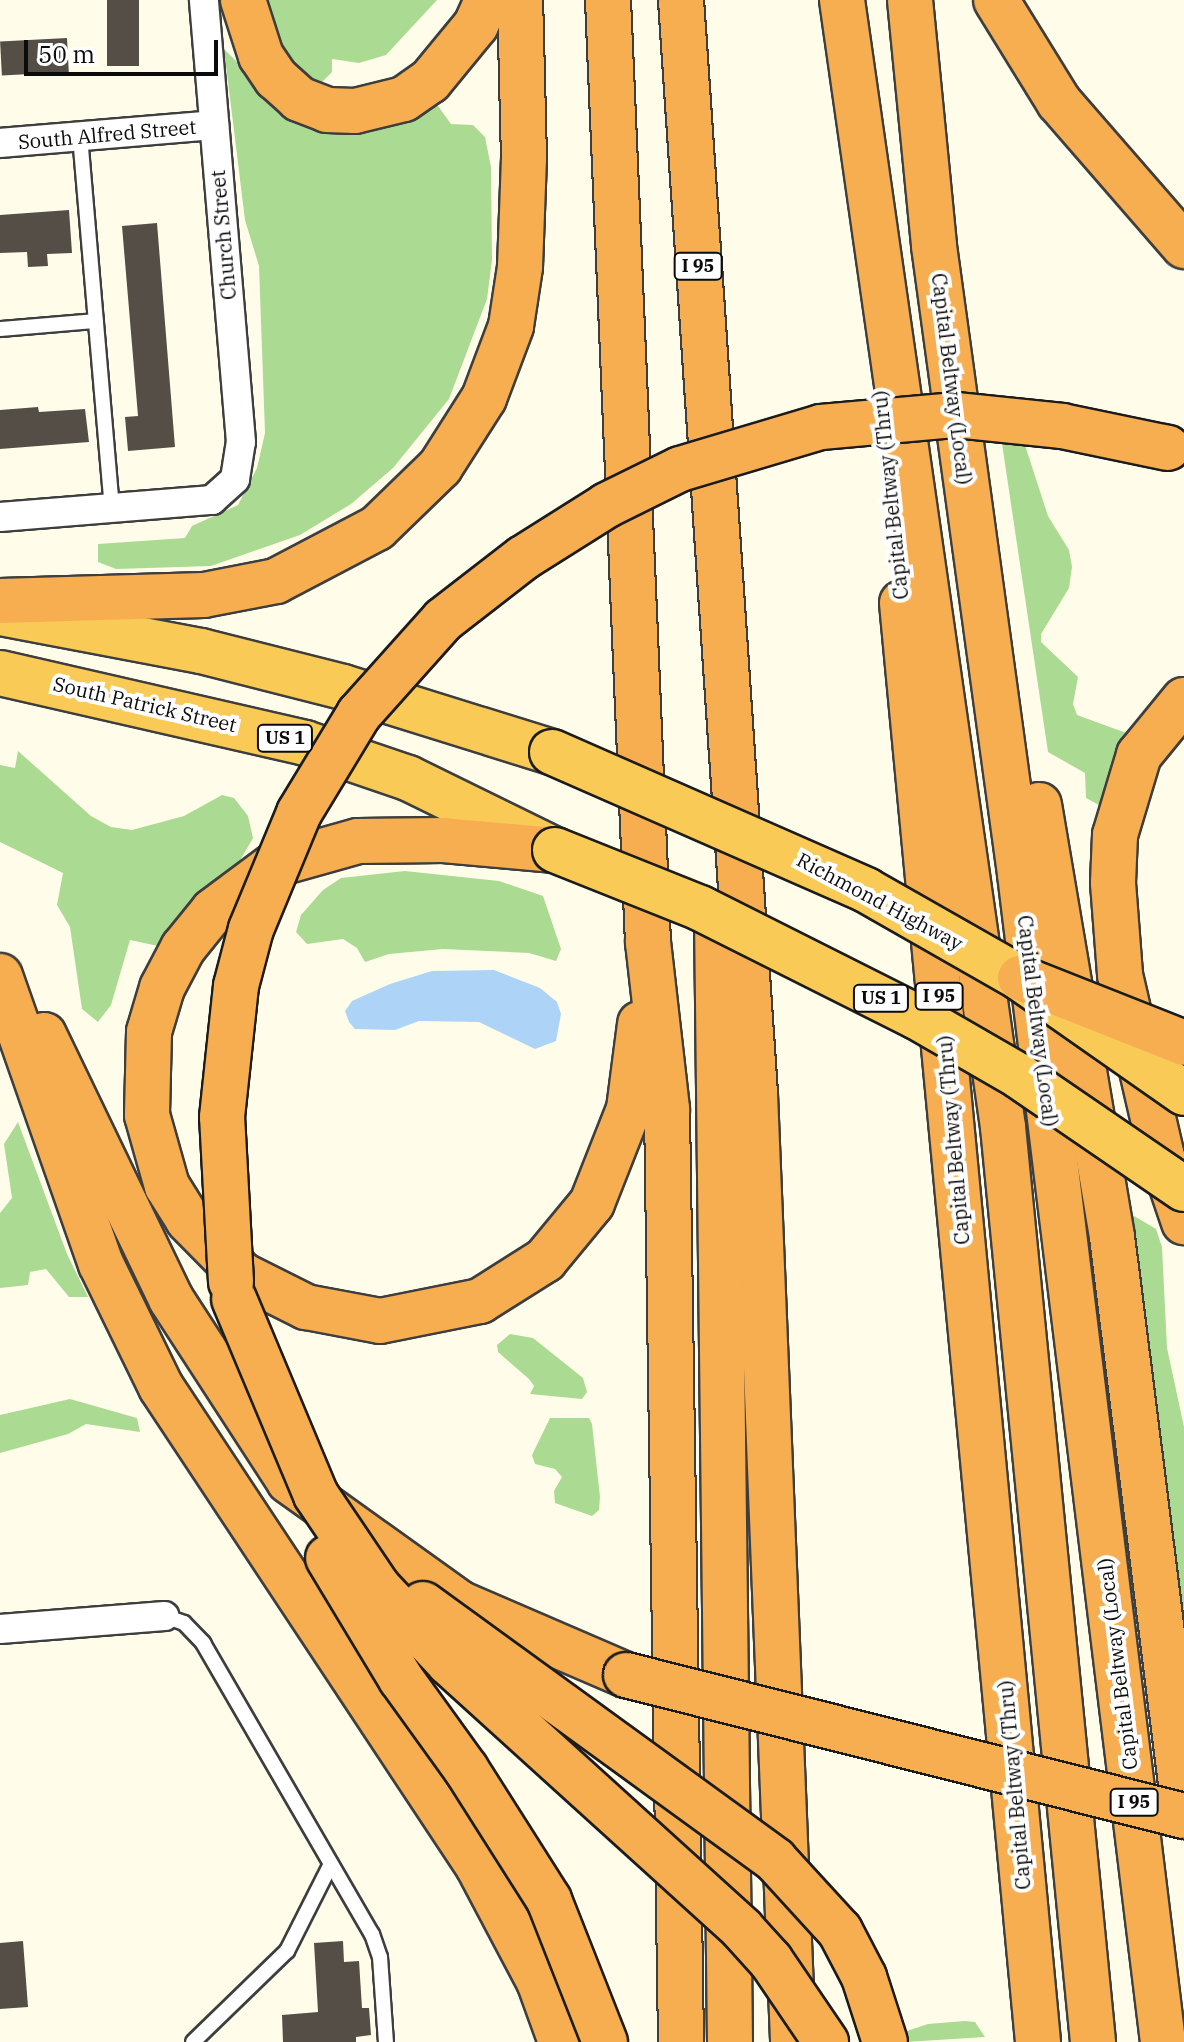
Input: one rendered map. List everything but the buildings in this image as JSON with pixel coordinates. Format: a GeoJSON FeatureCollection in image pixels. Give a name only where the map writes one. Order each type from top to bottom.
{"type":"FeatureCollection","features":[{"type":"Feature","properties":{"kind":"highway"},"geometry":{"type":"LineString","coordinates":[[243,0],[261,56],[276,78],[299,99],[327,110],[355,111],[404,99],[430,81],[476,25],[487,0]]}},
{"type":"Feature","properties":{"kind":"highway"},"geometry":{"type":"LineString","coordinates":[[0,601],[165,598],[240,590],[276,581],[377,528],[440,467],[484,398],[511,326],[520,267],[524,159],[520,0]]}},
{"type":"Feature","properties":{"kind":"highway"},"geometry":{"type":"LineString","coordinates":[[608,0],[648,942],[667,1109],[681,2042]]}},
{"type":"Feature","properties":{"kind":"highway","name":"I 95"},"geometry":{"type":"LineString","coordinates":[[681,0],[714,533],[736,763],[755,1094],[793,2042]]}},
{"type":"Feature","properties":{"kind":"highway"},"geometry":{"type":"LineString","coordinates":[[840,0],[976,916],[1050,1566],[1095,2042]]}},
{"type":"Feature","properties":{"kind":"highway","name":"Capital Beltway (Thru)"},"geometry":{"type":"LineString","coordinates":[[840,0],[917,747],[1038,2042]]}},
{"type":"Feature","properties":{"kind":"highway","name":"Capital Beltway (Local)"},"geometry":{"type":"LineString","coordinates":[[910,0],[934,246],[1105,1562],[1163,2042]]}},
{"type":"Feature","properties":{"kind":"highway"},"geometry":{"type":"LineString","coordinates":[[996,0],[1067,112],[1184,246]]}},
{"type":"Feature","properties":{"kind":"highway"},"geometry":{"type":"LineString","coordinates":[[605,2042],[549,1900],[377,1641],[296,1501],[246,1369],[224,1209],[222,1117],[236,986],[251,929],[299,813],[359,714],[443,620],[523,558],[607,505],[680,469],[821,427],[915,417],[1004,418],[1109,434],[1184,454]]}},
{"type":"Feature","properties":{"kind":"highway"},"geometry":{"type":"LineString","coordinates":[[714,533],[730,2042]]}},
{"type":"Feature","properties":{"kind":"highway"},"geometry":{"type":"LineString","coordinates":[[973,544],[1005,623],[1055,895],[1112,1237],[1184,1807]]}},
{"type":"Feature","properties":{"kind":"highway","name":"Richmond Highway"},"geometry":{"type":"LineString","coordinates":[[0,613],[201,651],[343,687],[552,752],[796,856],[1020,978],[1184,1093]]}},
{"type":"Feature","properties":{"kind":"highway","name":"South Patrick Street"},"geometry":{"type":"LineString","coordinates":[[0,673],[305,743],[408,778],[555,850]]}},
{"type":"Feature","properties":{"kind":"highway"},"geometry":{"type":"LineString","coordinates":[[1184,700],[1139,755],[1125,793],[1115,835],[1113,898],[1120,975],[1140,1069],[1184,1222]]}},
{"type":"Feature","properties":{"kind":"highway"},"geometry":{"type":"LineString","coordinates":[[555,850],[443,840],[358,841],[276,864],[213,911],[183,948],[162,988],[149,1032],[145,1074],[152,1140],[167,1186],[216,1251],[268,1291],[355,1319],[391,1320],[446,1312],[514,1283],[569,1237],[611,1166],[629,1109],[648,942]]}},
{"type":"Feature","properties":{"kind":"highway","name":"US 1"},"geometry":{"type":"LineString","coordinates":[[555,850],[700,908],[917,1017],[1019,1076],[1184,1189]]}},
{"type":"Feature","properties":{"kind":"highway"},"geometry":{"type":"LineString","coordinates":[[0,948],[171,1299],[289,1481],[360,1551],[442,1620],[775,1860],[840,1931],[864,1977],[885,2042]]}},
{"type":"Feature","properties":{"kind":"highway"},"geometry":{"type":"LineString","coordinates":[[0,976],[101,1264],[161,1387],[478,1866],[532,1966],[561,2042]]}},
{"type":"Feature","properties":{"kind":"highway"},"geometry":{"type":"LineString","coordinates":[[1020,978],[1184,1043]]}},
{"type":"Feature","properties":{"kind":"highway"},"geometry":{"type":"LineString","coordinates":[[234,1299],[316,1495],[378,1587],[449,1663],[742,1929],[771,1961],[826,2042]]}},
{"type":"Feature","properties":{"kind":"highway"},"geometry":{"type":"LineString","coordinates":[[289,1481],[461,1604],[600,1667],[750,1710],[1184,1816]]}},
{"type":"Feature","properties":{"kind":"street","name":"Church Street"},"geometry":{"type":"LineString","coordinates":[[112,508],[212,500],[225,493],[238,469],[241,442],[204,0]]}},
{"type":"Feature","properties":{"kind":"street","name":"South Alfred Street"},"geometry":{"type":"LineString","coordinates":[[0,143],[214,125]]}},
{"type":"Feature","properties":{"kind":"street"},"geometry":{"type":"LineString","coordinates":[[0,517],[112,508]]}},
{"type":"Feature","properties":{"kind":"street"},"geometry":{"type":"LineString","coordinates":[[0,1629],[164,1616]]}},
{"type":"Feature","properties":{"kind":"lane"},"geometry":{"type":"LineString","coordinates":[[80,136],[112,508]]}},
{"type":"Feature","properties":{"kind":"lane"},"geometry":{"type":"LineString","coordinates":[[0,329],[96,321]]}},
{"type":"Feature","properties":{"kind":"lane"},"geometry":{"type":"LineString","coordinates":[[164,1616],[184,1623],[203,1643],[331,1864],[380,1957],[386,2042]]}},
{"type":"Feature","properties":{"kind":"lane"},"geometry":{"type":"LineString","coordinates":[[193,2042],[287,1951],[331,1864]]}},
{"type":"Feature","properties":{"kind":"green space"},"geometry":{"type":"Polygon","coordinates":[[[265,0],[437,0],[386,55],[359,63],[332,59],[332,72],[322,82],[303,80],[284,60],[265,0]]]}},
{"type":"Feature","properties":{"kind":"green space"},"geometry":{"type":"Polygon","coordinates":[[[224,49],[260,85],[438,106],[451,124],[473,125],[485,137],[491,167],[492,260],[487,299],[449,399],[393,468],[351,504],[300,535],[211,566],[116,569],[98,562],[98,544],[185,538],[192,526],[238,505],[257,468],[265,433],[259,266],[245,220],[224,49]]]}},
{"type":"Feature","properties":{"kind":"green space"},"geometry":{"type":"Polygon","coordinates":[[[1001,437],[1023,439],[1048,516],[1069,550],[1072,567],[1069,588],[1041,634],[1041,642],[1078,677],[1073,704],[1077,715],[1129,734],[1099,805],[1086,798],[1085,773],[1048,752],[1001,437]]]}},
{"type":"Feature","properties":{"kind":"green space"},"geometry":{"type":"Polygon","coordinates":[[[18,751],[91,816],[111,827],[132,830],[184,816],[222,795],[234,798],[248,816],[253,838],[235,869],[179,914],[158,946],[130,940],[111,1005],[98,1022],[82,1009],[70,927],[57,905],[63,873],[0,842],[0,765],[15,768],[18,751]]]}},
{"type":"Feature","properties":{"kind":"green space"},"geometry":{"type":"Polygon","coordinates":[[[405,871],[499,881],[543,896],[561,949],[556,961],[529,953],[443,949],[389,954],[365,962],[357,948],[343,939],[307,944],[296,932],[301,915],[323,890],[341,878],[405,871]]]}},
{"type":"Feature","properties":{"kind":"green space"},"geometry":{"type":"Polygon","coordinates":[[[18,1122],[67,1254],[88,1297],[69,1297],[46,1269],[30,1272],[28,1285],[0,1288],[0,1213],[12,1198],[4,1144],[18,1122]]]}},
{"type":"Feature","properties":{"kind":"green space"},"geometry":{"type":"Polygon","coordinates":[[[1124,1210],[1156,1229],[1162,1247],[1167,1348],[1184,1427],[1184,1664],[1124,1210]]]}},
{"type":"Feature","properties":{"kind":"green space"},"geometry":{"type":"Polygon","coordinates":[[[510,1334],[533,1338],[583,1378],[587,1392],[582,1399],[530,1394],[534,1386],[529,1379],[498,1352],[497,1345],[510,1334]]]}},
{"type":"Feature","properties":{"kind":"green space"},"geometry":{"type":"Polygon","coordinates":[[[70,1399],[137,1418],[140,1432],[86,1424],[68,1434],[0,1453],[0,1415],[70,1399]]]}},
{"type":"Feature","properties":{"kind":"green space"},"geometry":{"type":"Polygon","coordinates":[[[550,1418],[589,1418],[592,1424],[600,1497],[599,1510],[592,1516],[555,1503],[554,1491],[562,1477],[555,1469],[535,1464],[532,1455],[550,1418]]]}},
{"type":"Feature","properties":{"kind":"green space"},"geometry":{"type":"Polygon","coordinates":[[[975,2022],[985,2037],[905,2042],[907,2031],[928,2024],[975,2022]]]}},
{"type":"Feature","properties":{"kind":"water"},"geometry":{"type":"Polygon","coordinates":[[[494,970],[540,988],[557,1002],[561,1014],[556,1041],[535,1049],[479,1022],[419,1021],[395,1030],[355,1029],[345,1011],[352,1001],[390,984],[432,971],[494,970]]]}}]}
